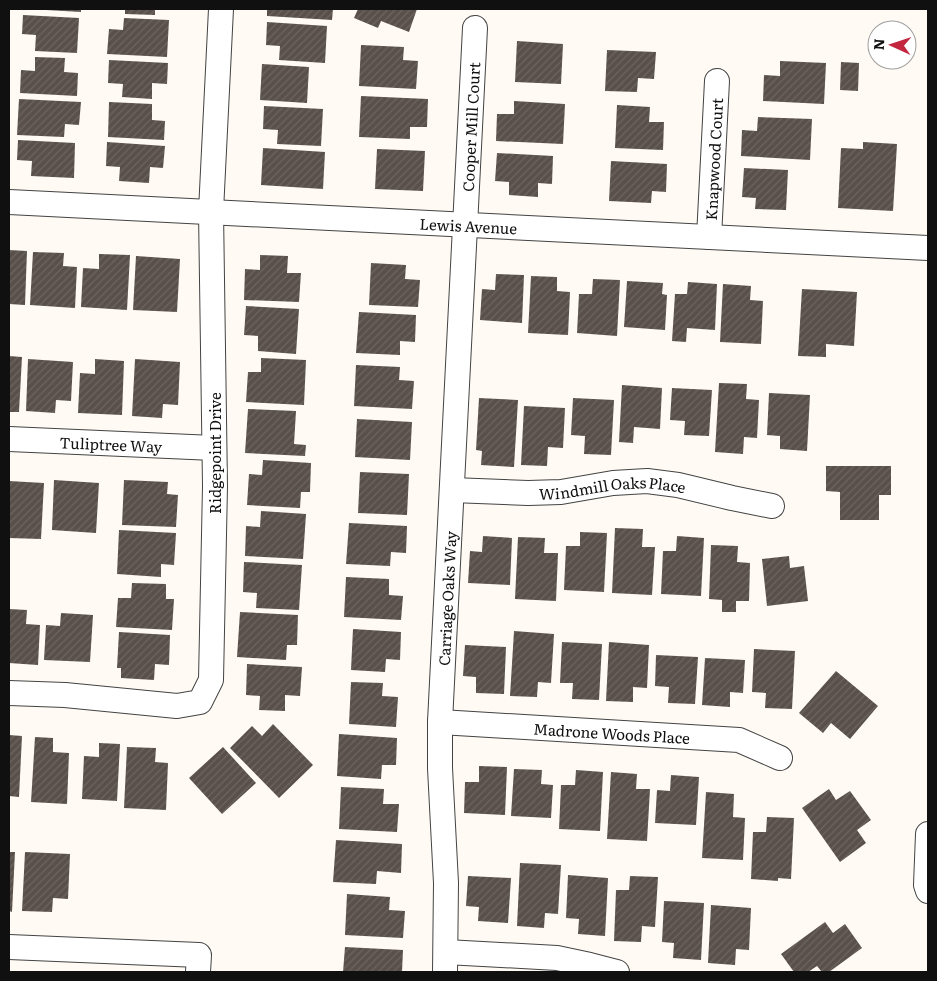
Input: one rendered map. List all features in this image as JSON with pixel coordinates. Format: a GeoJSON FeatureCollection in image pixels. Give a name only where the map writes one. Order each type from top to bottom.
{"type":"FeatureCollection","features":[{"type":"Feature","properties":{"kind":"street","name":"Ridgepoint Drive"},"geometry":{"type":"LineString","coordinates":[[9,693],[65,695],[177,706],[200,702],[211,680],[215,486],[212,211],[221,9]]}},
{"type":"Feature","properties":{"kind":"street","name":"Cooper Mill Court"},"geometry":{"type":"LineString","coordinates":[[466,225],[476,28]]}},
{"type":"Feature","properties":{"kind":"street","name":"Knapwood Court"},"geometry":{"type":"LineString","coordinates":[[709,237],[717,81]]}},
{"type":"Feature","properties":{"kind":"street","name":"Lewis Avenue"},"geometry":{"type":"LineString","coordinates":[[9,202],[928,248]]}},
{"type":"Feature","properties":{"kind":"street","name":"Carriage Oaks Way"},"geometry":{"type":"LineString","coordinates":[[445,962],[446,883],[440,768],[440,722],[466,225]]}},
{"type":"Feature","properties":{"kind":"street","name":"Tuliptree Way"},"geometry":{"type":"LineString","coordinates":[[9,439],[214,448]]}},
{"type":"Feature","properties":{"kind":"street","name":"Windmill Oaks Place"},"geometry":{"type":"LineString","coordinates":[[452,490],[528,493],[560,492],[612,483],[648,481],[678,485],[772,506]]}},
{"type":"Feature","properties":{"kind":"street","name":"Madrone Woods Place"},"geometry":{"type":"LineString","coordinates":[[440,722],[739,740],[780,758]]}},
{"type":"Feature","properties":{"kind":"street"},"geometry":{"type":"LineString","coordinates":[[928,834],[926,885],[928,891]]}},
{"type":"Feature","properties":{"kind":"street"},"geometry":{"type":"LineString","coordinates":[[9,947],[199,954],[198,972]]}},
{"type":"Feature","properties":{"kind":"street"},"geometry":{"type":"LineString","coordinates":[[445,962],[557,958],[617,972]]}},
{"type":"Feature","properties":{"kind":"building"},"geometry":{"type":"Polygon","coordinates":[[[81,9],[81,12],[46,10],[81,9]]]}},
{"type":"Feature","properties":{"kind":"building"},"geometry":{"type":"Polygon","coordinates":[[[125,9],[155,9],[155,15],[125,14],[125,9]]]}},
{"type":"Feature","properties":{"kind":"building"},"geometry":{"type":"Polygon","coordinates":[[[267,9],[333,9],[332,20],[267,16],[267,9]]]}},
{"type":"Feature","properties":{"kind":"building"},"geometry":{"type":"Polygon","coordinates":[[[358,9],[417,9],[409,32],[381,21],[378,28],[354,18],[358,9]]]}},
{"type":"Feature","properties":{"kind":"building"},"geometry":{"type":"Polygon","coordinates":[[[23,15],[79,18],[77,53],[35,51],[36,35],[22,34],[23,15]]]}},
{"type":"Feature","properties":{"kind":"building"},"geometry":{"type":"Polygon","coordinates":[[[124,18],[169,20],[167,57],[107,54],[109,29],[123,30],[124,18]]]}},
{"type":"Feature","properties":{"kind":"building"},"geometry":{"type":"Polygon","coordinates":[[[267,22],[327,26],[325,63],[279,60],[280,46],[266,45],[267,22]]]}},
{"type":"Feature","properties":{"kind":"building"},"geometry":{"type":"Polygon","coordinates":[[[517,41],[563,44],[561,84],[515,82],[517,41]]]}},
{"type":"Feature","properties":{"kind":"building"},"geometry":{"type":"Polygon","coordinates":[[[361,45],[404,47],[403,60],[418,61],[416,89],[359,86],[361,45]]]}},
{"type":"Feature","properties":{"kind":"building"},"geometry":{"type":"Polygon","coordinates":[[[607,50],[656,52],[654,79],[638,78],[637,92],[605,91],[607,50]]]}},
{"type":"Feature","properties":{"kind":"building"},"geometry":{"type":"Polygon","coordinates":[[[35,57],[65,58],[64,72],[78,73],[77,96],[20,93],[21,70],[35,71],[35,57]]]}},
{"type":"Feature","properties":{"kind":"building"},"geometry":{"type":"Polygon","coordinates":[[[109,60],[168,63],[167,84],[152,83],[152,99],[122,97],[123,84],[108,83],[109,60]]]}},
{"type":"Feature","properties":{"kind":"building"},"geometry":{"type":"Polygon","coordinates":[[[780,61],[826,63],[824,104],[763,101],[764,75],[780,76],[780,61]]]}},
{"type":"Feature","properties":{"kind":"building"},"geometry":{"type":"Polygon","coordinates":[[[841,62],[859,63],[858,91],[840,90],[841,62]]]}},
{"type":"Feature","properties":{"kind":"building"},"geometry":{"type":"Polygon","coordinates":[[[262,64],[309,67],[307,103],[260,100],[262,64]]]}},
{"type":"Feature","properties":{"kind":"building"},"geometry":{"type":"Polygon","coordinates":[[[361,96],[428,99],[427,127],[410,127],[410,139],[359,137],[361,96]]]}},
{"type":"Feature","properties":{"kind":"building"},"geometry":{"type":"Polygon","coordinates":[[[19,99],[81,102],[79,125],[65,124],[64,137],[17,135],[19,99]]]}},
{"type":"Feature","properties":{"kind":"building"},"geometry":{"type":"Polygon","coordinates":[[[514,101],[565,104],[563,144],[496,141],[497,114],[514,114],[514,101]]]}},
{"type":"Feature","properties":{"kind":"building"},"geometry":{"type":"Polygon","coordinates":[[[109,102],[152,104],[152,120],[165,121],[164,140],[108,137],[109,102]]]}},
{"type":"Feature","properties":{"kind":"building"},"geometry":{"type":"Polygon","coordinates":[[[617,105],[650,107],[649,122],[664,122],[663,150],[615,148],[617,105]]]}},
{"type":"Feature","properties":{"kind":"building"},"geometry":{"type":"Polygon","coordinates":[[[264,106],[323,109],[321,146],[277,144],[278,130],[263,129],[264,106]]]}},
{"type":"Feature","properties":{"kind":"building"},"geometry":{"type":"Polygon","coordinates":[[[758,117],[812,119],[810,160],[741,156],[742,130],[757,131],[758,117]]]}},
{"type":"Feature","properties":{"kind":"building"},"geometry":{"type":"Polygon","coordinates":[[[18,140],[75,143],[74,178],[31,176],[32,161],[17,160],[18,140]]]}},
{"type":"Feature","properties":{"kind":"building"},"geometry":{"type":"Polygon","coordinates":[[[107,142],[165,146],[163,168],[150,167],[149,183],[119,181],[120,167],[106,166],[107,142]]]}},
{"type":"Feature","properties":{"kind":"building"},"geometry":{"type":"Polygon","coordinates":[[[863,142],[897,144],[893,211],[838,208],[841,148],[863,149],[863,142]]]}},
{"type":"Feature","properties":{"kind":"building"},"geometry":{"type":"Polygon","coordinates":[[[263,148],[325,152],[323,189],[261,185],[263,148]]]}},
{"type":"Feature","properties":{"kind":"building"},"geometry":{"type":"Polygon","coordinates":[[[377,149],[425,151],[423,191],[375,189],[377,149]]]}},
{"type":"Feature","properties":{"kind":"building"},"geometry":{"type":"Polygon","coordinates":[[[497,153],[553,156],[552,184],[538,183],[538,197],[509,195],[509,182],[495,181],[497,153]]]}},
{"type":"Feature","properties":{"kind":"building"},"geometry":{"type":"Polygon","coordinates":[[[611,161],[667,164],[666,192],[652,191],[651,203],[609,201],[611,161]]]}},
{"type":"Feature","properties":{"kind":"building"},"geometry":{"type":"Polygon","coordinates":[[[744,168],[788,170],[786,210],[755,209],[756,198],[742,197],[744,168]]]}},
{"type":"Feature","properties":{"kind":"building"},"geometry":{"type":"Polygon","coordinates":[[[9,250],[27,251],[25,305],[9,304],[9,250]]]}},
{"type":"Feature","properties":{"kind":"building"},"geometry":{"type":"Polygon","coordinates":[[[33,252],[64,253],[63,266],[77,267],[75,308],[30,305],[33,252]]]}},
{"type":"Feature","properties":{"kind":"building"},"geometry":{"type":"Polygon","coordinates":[[[99,254],[130,255],[127,310],[81,307],[83,268],[99,269],[99,254]]]}},
{"type":"Feature","properties":{"kind":"building"},"geometry":{"type":"Polygon","coordinates":[[[260,255],[288,256],[287,273],[301,273],[299,302],[244,300],[245,269],[260,270],[260,255]]]}},
{"type":"Feature","properties":{"kind":"building"},"geometry":{"type":"Polygon","coordinates":[[[136,256],[180,259],[177,312],[133,310],[136,256]]]}},
{"type":"Feature","properties":{"kind":"building"},"geometry":{"type":"Polygon","coordinates":[[[371,263],[406,265],[405,279],[420,280],[418,307],[369,305],[371,263]]]}},
{"type":"Feature","properties":{"kind":"building"},"geometry":{"type":"Polygon","coordinates":[[[496,274],[524,275],[522,323],[480,320],[482,289],[495,290],[496,274]]]}},
{"type":"Feature","properties":{"kind":"building"},"geometry":{"type":"Polygon","coordinates":[[[531,276],[557,277],[557,291],[570,292],[568,335],[528,333],[531,276]]]}},
{"type":"Feature","properties":{"kind":"building"},"geometry":{"type":"Polygon","coordinates":[[[593,279],[620,280],[617,336],[577,333],[579,294],[592,294],[593,279]]]}},
{"type":"Feature","properties":{"kind":"building"},"geometry":{"type":"Polygon","coordinates":[[[627,281],[663,283],[662,294],[667,295],[665,330],[624,327],[627,281]]]}},
{"type":"Feature","properties":{"kind":"building"},"geometry":{"type":"Polygon","coordinates":[[[688,282],[717,284],[715,330],[687,328],[686,342],[672,341],[675,294],[687,294],[688,282]]]}},
{"type":"Feature","properties":{"kind":"building"},"geometry":{"type":"Polygon","coordinates":[[[723,284],[751,286],[750,300],[763,301],[761,344],[720,342],[723,284]]]}},
{"type":"Feature","properties":{"kind":"building"},"geometry":{"type":"Polygon","coordinates":[[[802,289],[857,292],[854,346],[826,344],[826,357],[798,356],[802,289]]]}},
{"type":"Feature","properties":{"kind":"building"},"geometry":{"type":"Polygon","coordinates":[[[246,306],[299,309],[296,354],[258,351],[258,336],[244,335],[246,306]]]}},
{"type":"Feature","properties":{"kind":"building"},"geometry":{"type":"Polygon","coordinates":[[[359,312],[416,315],[415,342],[400,341],[400,355],[356,353],[359,312]]]}},
{"type":"Feature","properties":{"kind":"building"},"geometry":{"type":"Polygon","coordinates":[[[9,356],[22,357],[19,412],[9,412],[9,356]]]}},
{"type":"Feature","properties":{"kind":"building"},"geometry":{"type":"Polygon","coordinates":[[[261,358],[306,360],[304,405],[246,402],[248,372],[261,372],[261,358]]]}},
{"type":"Feature","properties":{"kind":"building"},"geometry":{"type":"Polygon","coordinates":[[[28,359],[73,362],[71,401],[56,400],[55,413],[26,411],[28,359]]]}},
{"type":"Feature","properties":{"kind":"building"},"geometry":{"type":"Polygon","coordinates":[[[95,359],[124,361],[122,415],[78,413],[80,373],[95,374],[95,359]]]}},
{"type":"Feature","properties":{"kind":"building"},"geometry":{"type":"Polygon","coordinates":[[[135,359],[180,362],[178,405],[163,404],[162,418],[132,416],[135,359]]]}},
{"type":"Feature","properties":{"kind":"building"},"geometry":{"type":"Polygon","coordinates":[[[356,365],[400,367],[399,380],[414,381],[412,409],[354,406],[356,365]]]}},
{"type":"Feature","properties":{"kind":"building"},"geometry":{"type":"Polygon","coordinates":[[[719,383],[747,384],[746,399],[759,400],[757,438],[744,437],[743,454],[715,452],[719,383]]]}},
{"type":"Feature","properties":{"kind":"building"},"geometry":{"type":"Polygon","coordinates":[[[622,385],[662,388],[660,429],[634,427],[633,443],[619,442],[622,385]]]}},
{"type":"Feature","properties":{"kind":"building"},"geometry":{"type":"Polygon","coordinates":[[[672,388],[712,390],[709,436],[684,435],[685,421],[670,420],[672,388]]]}},
{"type":"Feature","properties":{"kind":"building"},"geometry":{"type":"Polygon","coordinates":[[[769,393],[810,395],[807,451],[780,449],[780,436],[767,435],[769,393]]]}},
{"type":"Feature","properties":{"kind":"building"},"geometry":{"type":"Polygon","coordinates":[[[479,398],[518,400],[514,467],[481,465],[482,451],[476,450],[479,398]]]}},
{"type":"Feature","properties":{"kind":"building"},"geometry":{"type":"Polygon","coordinates":[[[573,398],[614,400],[611,455],[584,454],[585,436],[571,435],[573,398]]]}},
{"type":"Feature","properties":{"kind":"building"},"geometry":{"type":"Polygon","coordinates":[[[524,406],[565,408],[563,448],[548,447],[547,466],[521,465],[524,406]]]}},
{"type":"Feature","properties":{"kind":"building"},"geometry":{"type":"Polygon","coordinates":[[[248,409],[296,411],[294,444],[306,445],[305,456],[245,453],[248,409]]]}},
{"type":"Feature","properties":{"kind":"building"},"geometry":{"type":"Polygon","coordinates":[[[357,419],[412,422],[410,460],[355,457],[357,419]]]}},
{"type":"Feature","properties":{"kind":"building"},"geometry":{"type":"Polygon","coordinates":[[[263,460],[311,463],[310,492],[301,492],[300,508],[247,505],[249,474],[262,475],[263,460]]]}},
{"type":"Feature","properties":{"kind":"building"},"geometry":{"type":"Polygon","coordinates":[[[826,466],[891,466],[891,495],[879,495],[879,520],[840,520],[840,492],[826,491],[826,466]]]}},
{"type":"Feature","properties":{"kind":"building"},"geometry":{"type":"Polygon","coordinates":[[[360,472],[409,474],[407,515],[358,513],[360,472]]]}},
{"type":"Feature","properties":{"kind":"building"},"geometry":{"type":"Polygon","coordinates":[[[54,480],[99,483],[96,533],[52,530],[54,480]]]}},
{"type":"Feature","properties":{"kind":"building"},"geometry":{"type":"Polygon","coordinates":[[[124,480],[168,482],[167,494],[178,495],[176,527],[122,525],[124,480]]]}},
{"type":"Feature","properties":{"kind":"building"},"geometry":{"type":"Polygon","coordinates":[[[9,481],[44,483],[41,539],[9,538],[9,481]]]}},
{"type":"Feature","properties":{"kind":"building"},"geometry":{"type":"Polygon","coordinates":[[[261,511],[306,514],[303,559],[245,556],[246,526],[260,527],[261,511]]]}},
{"type":"Feature","properties":{"kind":"building"},"geometry":{"type":"Polygon","coordinates":[[[349,523],[407,526],[406,553],[391,552],[390,566],[346,564],[349,523]]]}},
{"type":"Feature","properties":{"kind":"building"},"geometry":{"type":"Polygon","coordinates":[[[615,528],[643,529],[642,547],[655,547],[652,595],[612,593],[615,528]]]}},
{"type":"Feature","properties":{"kind":"building"},"geometry":{"type":"Polygon","coordinates":[[[119,530],[176,533],[174,565],[161,564],[161,577],[117,574],[119,530]]]}},
{"type":"Feature","properties":{"kind":"building"},"geometry":{"type":"Polygon","coordinates":[[[580,532],[607,533],[604,592],[564,590],[566,546],[580,546],[580,532]]]}},
{"type":"Feature","properties":{"kind":"building"},"geometry":{"type":"Polygon","coordinates":[[[483,536],[512,538],[510,585],[468,583],[470,551],[482,552],[483,536]]]}},
{"type":"Feature","properties":{"kind":"building"},"geometry":{"type":"Polygon","coordinates":[[[677,536],[704,538],[701,596],[661,594],[663,551],[676,551],[677,536]]]}},
{"type":"Feature","properties":{"kind":"building"},"geometry":{"type":"Polygon","coordinates":[[[518,537],[545,538],[544,553],[558,553],[556,601],[515,599],[518,537]]]}},
{"type":"Feature","properties":{"kind":"building"},"geometry":{"type":"Polygon","coordinates":[[[711,545],[738,546],[737,562],[750,563],[749,601],[736,601],[736,612],[722,612],[722,600],[709,599],[711,545]]]}},
{"type":"Feature","properties":{"kind":"building"},"geometry":{"type":"Polygon","coordinates":[[[789,556],[790,568],[804,566],[808,601],[767,606],[762,559],[789,556]]]}},
{"type":"Feature","properties":{"kind":"building"},"geometry":{"type":"Polygon","coordinates":[[[244,562],[302,565],[299,610],[256,608],[257,593],[243,592],[244,562]]]}},
{"type":"Feature","properties":{"kind":"building"},"geometry":{"type":"Polygon","coordinates":[[[346,577],[389,579],[389,595],[403,596],[401,620],[344,617],[346,577]]]}},
{"type":"Feature","properties":{"kind":"building"},"geometry":{"type":"Polygon","coordinates":[[[132,583],[166,584],[166,599],[174,599],[172,630],[116,627],[118,598],[131,598],[132,583]]]}},
{"type":"Feature","properties":{"kind":"building"},"geometry":{"type":"Polygon","coordinates":[[[9,609],[27,610],[26,624],[40,625],[38,665],[9,663],[9,609]]]}},
{"type":"Feature","properties":{"kind":"building"},"geometry":{"type":"Polygon","coordinates":[[[240,612],[298,615],[297,645],[287,645],[286,660],[237,657],[240,612]]]}},
{"type":"Feature","properties":{"kind":"building"},"geometry":{"type":"Polygon","coordinates":[[[61,613],[93,615],[90,662],[44,660],[46,625],[60,626],[61,613]]]}},
{"type":"Feature","properties":{"kind":"building"},"geometry":{"type":"Polygon","coordinates":[[[353,629],[401,632],[400,660],[386,659],[385,672],[351,670],[353,629]]]}},
{"type":"Feature","properties":{"kind":"building"},"geometry":{"type":"Polygon","coordinates":[[[514,631],[554,634],[551,683],[538,682],[537,697],[510,696],[514,631]]]}},
{"type":"Feature","properties":{"kind":"building"},"geometry":{"type":"Polygon","coordinates":[[[119,632],[170,635],[169,665],[155,664],[154,680],[121,678],[121,668],[117,668],[119,632]]]}},
{"type":"Feature","properties":{"kind":"building"},"geometry":{"type":"Polygon","coordinates":[[[562,642],[602,644],[599,700],[572,699],[573,683],[560,683],[562,642]]]}},
{"type":"Feature","properties":{"kind":"building"},"geometry":{"type":"Polygon","coordinates":[[[609,642],[649,645],[647,688],[633,687],[633,702],[606,701],[609,642]]]}},
{"type":"Feature","properties":{"kind":"building"},"geometry":{"type":"Polygon","coordinates":[[[465,645],[506,647],[504,694],[476,693],[476,677],[463,676],[465,645]]]}},
{"type":"Feature","properties":{"kind":"building"},"geometry":{"type":"Polygon","coordinates":[[[754,649],[795,651],[792,709],[765,708],[766,693],[752,692],[754,649]]]}},
{"type":"Feature","properties":{"kind":"building"},"geometry":{"type":"Polygon","coordinates":[[[656,655],[698,657],[695,704],[668,703],[669,687],[655,686],[656,655]]]}},
{"type":"Feature","properties":{"kind":"building"},"geometry":{"type":"Polygon","coordinates":[[[705,658],[745,660],[743,693],[730,692],[730,707],[702,705],[705,658]]]}},
{"type":"Feature","properties":{"kind":"building"},"geometry":{"type":"Polygon","coordinates":[[[247,664],[302,667],[300,696],[285,695],[285,711],[259,710],[260,696],[246,695],[247,664]]]}},
{"type":"Feature","properties":{"kind":"building"},"geometry":{"type":"Polygon","coordinates":[[[836,671],[878,706],[850,739],[831,723],[823,733],[799,713],[836,671]]]}},
{"type":"Feature","properties":{"kind":"building"},"geometry":{"type":"Polygon","coordinates":[[[351,682],[383,683],[382,696],[398,697],[396,727],[349,724],[351,682]]]}},
{"type":"Feature","properties":{"kind":"building"},"geometry":{"type":"Polygon","coordinates":[[[273,724],[313,765],[279,798],[230,748],[252,726],[262,736],[273,724]]]}},
{"type":"Feature","properties":{"kind":"building"},"geometry":{"type":"Polygon","coordinates":[[[339,734],[397,738],[396,765],[382,765],[381,779],[337,776],[339,734]]]}},
{"type":"Feature","properties":{"kind":"building"},"geometry":{"type":"Polygon","coordinates":[[[9,735],[22,736],[19,797],[9,796],[9,735]]]}},
{"type":"Feature","properties":{"kind":"building"},"geometry":{"type":"Polygon","coordinates":[[[35,737],[53,738],[53,752],[69,753],[67,804],[31,802],[35,737]]]}},
{"type":"Feature","properties":{"kind":"building"},"geometry":{"type":"Polygon","coordinates":[[[99,743],[120,744],[117,801],[82,799],[84,756],[99,757],[99,743]]]}},
{"type":"Feature","properties":{"kind":"building"},"geometry":{"type":"Polygon","coordinates":[[[127,747],[156,748],[155,762],[168,763],[166,810],[124,808],[127,747]]]}},
{"type":"Feature","properties":{"kind":"building"},"geometry":{"type":"Polygon","coordinates":[[[223,747],[256,783],[222,814],[189,778],[223,747]]]}},
{"type":"Feature","properties":{"kind":"building"},"geometry":{"type":"Polygon","coordinates":[[[479,766],[507,767],[505,815],[464,813],[465,782],[479,782],[479,766]]]}},
{"type":"Feature","properties":{"kind":"building"},"geometry":{"type":"Polygon","coordinates":[[[514,769],[542,770],[541,784],[553,785],[551,818],[511,816],[514,769]]]}},
{"type":"Feature","properties":{"kind":"building"},"geometry":{"type":"Polygon","coordinates":[[[576,770],[603,772],[600,831],[559,829],[561,785],[575,785],[576,770]]]}},
{"type":"Feature","properties":{"kind":"building"},"geometry":{"type":"Polygon","coordinates":[[[611,772],[637,774],[636,789],[650,789],[647,841],[607,839],[611,772]]]}},
{"type":"Feature","properties":{"kind":"building"},"geometry":{"type":"Polygon","coordinates":[[[671,775],[699,777],[696,825],[655,823],[657,790],[670,791],[671,775]]]}},
{"type":"Feature","properties":{"kind":"building"},"geometry":{"type":"Polygon","coordinates":[[[341,787],[384,789],[383,804],[399,804],[397,832],[339,829],[341,787]]]}},
{"type":"Feature","properties":{"kind":"building"},"geometry":{"type":"Polygon","coordinates":[[[829,789],[836,800],[850,791],[871,820],[857,830],[866,843],[840,862],[802,808],[829,789]]]}},
{"type":"Feature","properties":{"kind":"building"},"geometry":{"type":"Polygon","coordinates":[[[706,792],[734,794],[733,817],[745,818],[743,860],[702,858],[706,792]]]}},
{"type":"Feature","properties":{"kind":"building"},"geometry":{"type":"Polygon","coordinates":[[[767,817],[794,818],[791,879],[778,878],[778,881],[751,879],[753,832],[766,832],[767,817]]]}},
{"type":"Feature","properties":{"kind":"building"},"geometry":{"type":"Polygon","coordinates":[[[336,840],[402,844],[401,873],[377,871],[376,884],[333,882],[336,840]]]}},
{"type":"Feature","properties":{"kind":"building"},"geometry":{"type":"Polygon","coordinates":[[[9,852],[15,852],[12,912],[9,911],[9,852]]]}},
{"type":"Feature","properties":{"kind":"building"},"geometry":{"type":"Polygon","coordinates":[[[25,852],[70,854],[68,899],[53,898],[52,912],[22,911],[25,852]]]}},
{"type":"Feature","properties":{"kind":"building"},"geometry":{"type":"Polygon","coordinates":[[[520,863],[561,865],[558,914],[545,913],[544,928],[517,926],[520,863]]]}},
{"type":"Feature","properties":{"kind":"building"},"geometry":{"type":"Polygon","coordinates":[[[568,875],[608,878],[605,936],[578,934],[579,919],[566,918],[568,875]]]}},
{"type":"Feature","properties":{"kind":"building"},"geometry":{"type":"Polygon","coordinates":[[[468,876],[511,878],[508,923],[478,921],[479,907],[466,906],[468,876]]]}},
{"type":"Feature","properties":{"kind":"building"},"geometry":{"type":"Polygon","coordinates":[[[630,876],[658,877],[655,927],[642,926],[641,942],[614,941],[616,890],[629,890],[630,876]]]}},
{"type":"Feature","properties":{"kind":"building"},"geometry":{"type":"Polygon","coordinates":[[[347,894],[390,897],[389,910],[405,911],[403,938],[345,935],[347,894]]]}},
{"type":"Feature","properties":{"kind":"building"},"geometry":{"type":"Polygon","coordinates":[[[664,901],[704,903],[701,960],[673,958],[674,943],[662,942],[664,901]]]}},
{"type":"Feature","properties":{"kind":"building"},"geometry":{"type":"Polygon","coordinates":[[[711,905],[751,908],[749,950],[736,949],[735,965],[708,963],[711,905]]]}},
{"type":"Feature","properties":{"kind":"building"},"geometry":{"type":"Polygon","coordinates":[[[825,922],[833,933],[845,924],[862,948],[829,972],[822,972],[817,966],[808,972],[794,972],[781,954],[825,922]]]}},
{"type":"Feature","properties":{"kind":"building"},"geometry":{"type":"Polygon","coordinates":[[[345,947],[403,950],[402,972],[343,972],[345,947]]]}}]}
